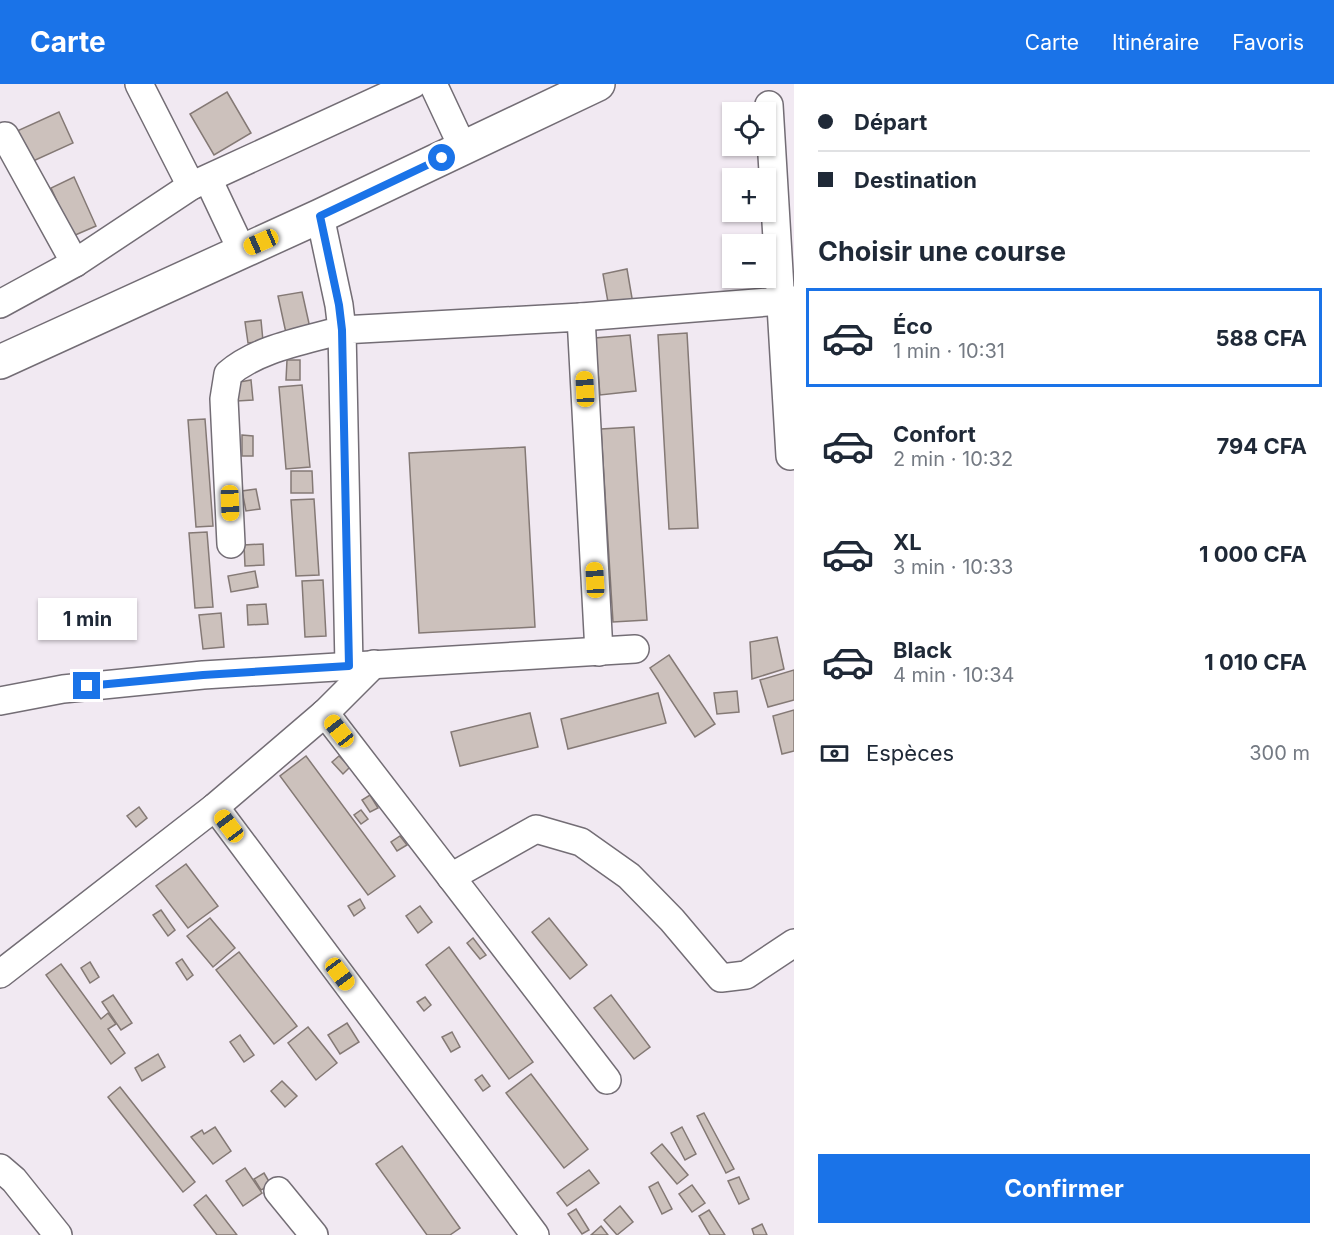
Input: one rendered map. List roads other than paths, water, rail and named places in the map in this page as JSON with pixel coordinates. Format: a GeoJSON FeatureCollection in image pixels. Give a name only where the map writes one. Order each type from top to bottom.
{"type":"FeatureCollection","features":[{"type":"Feature","properties":{"kind":"highway"},"geometry":{"type":"LineString","coordinates":[[0,362],[320,216],[598,84]]}},
{"type":"Feature","properties":{"kind":"street"},"geometry":{"type":"LineString","coordinates":[[139,84],[242,251]]}},
{"type":"Feature","properties":{"kind":"street"},"geometry":{"type":"LineString","coordinates":[[0,304],[75,264],[200,182],[413,84]]}},
{"type":"Feature","properties":{"kind":"street"},"geometry":{"type":"LineString","coordinates":[[433,84],[463,148]]}},
{"type":"Feature","properties":{"kind":"street"},"geometry":{"type":"LineString","coordinates":[[5,136],[75,264]]}},
{"type":"Feature","properties":{"kind":"street"},"geometry":{"type":"LineString","coordinates":[[774,156],[787,300],[790,456]]}},
{"type":"Feature","properties":{"kind":"street"},"geometry":{"type":"LineString","coordinates":[[0,974],[215,807],[326,713],[361,665],[342,330],[320,216]]}},
{"type":"Feature","properties":{"kind":"street"},"geometry":{"type":"LineString","coordinates":[[231,544],[224,399],[228,374],[240,363],[342,330],[581,317],[787,300]]}},
{"type":"Feature","properties":{"kind":"street"},"geometry":{"type":"LineString","coordinates":[[581,317],[599,652]]}},
{"type":"Feature","properties":{"kind":"street"},"geometry":{"type":"LineString","coordinates":[[0,700],[63,688],[203,675],[635,649]]}},
{"type":"Feature","properties":{"kind":"street"},"geometry":{"type":"LineString","coordinates":[[326,713],[607,1080]]}},
{"type":"Feature","properties":{"kind":"street"},"geometry":{"type":"LineString","coordinates":[[215,807],[535,1235]]}},
{"type":"Feature","properties":{"kind":"street"},"geometry":{"type":"LineString","coordinates":[[451,877],[536,829],[581,842],[629,876],[672,920],[721,978],[746,975],[794,943]]}},
{"type":"Feature","properties":{"kind":"street"},"geometry":{"type":"LineString","coordinates":[[0,1168],[14,1180],[58,1235]]}},
{"type":"Feature","properties":{"kind":"street"},"geometry":{"type":"LineString","coordinates":[[278,1191],[314,1235]]}}]}
